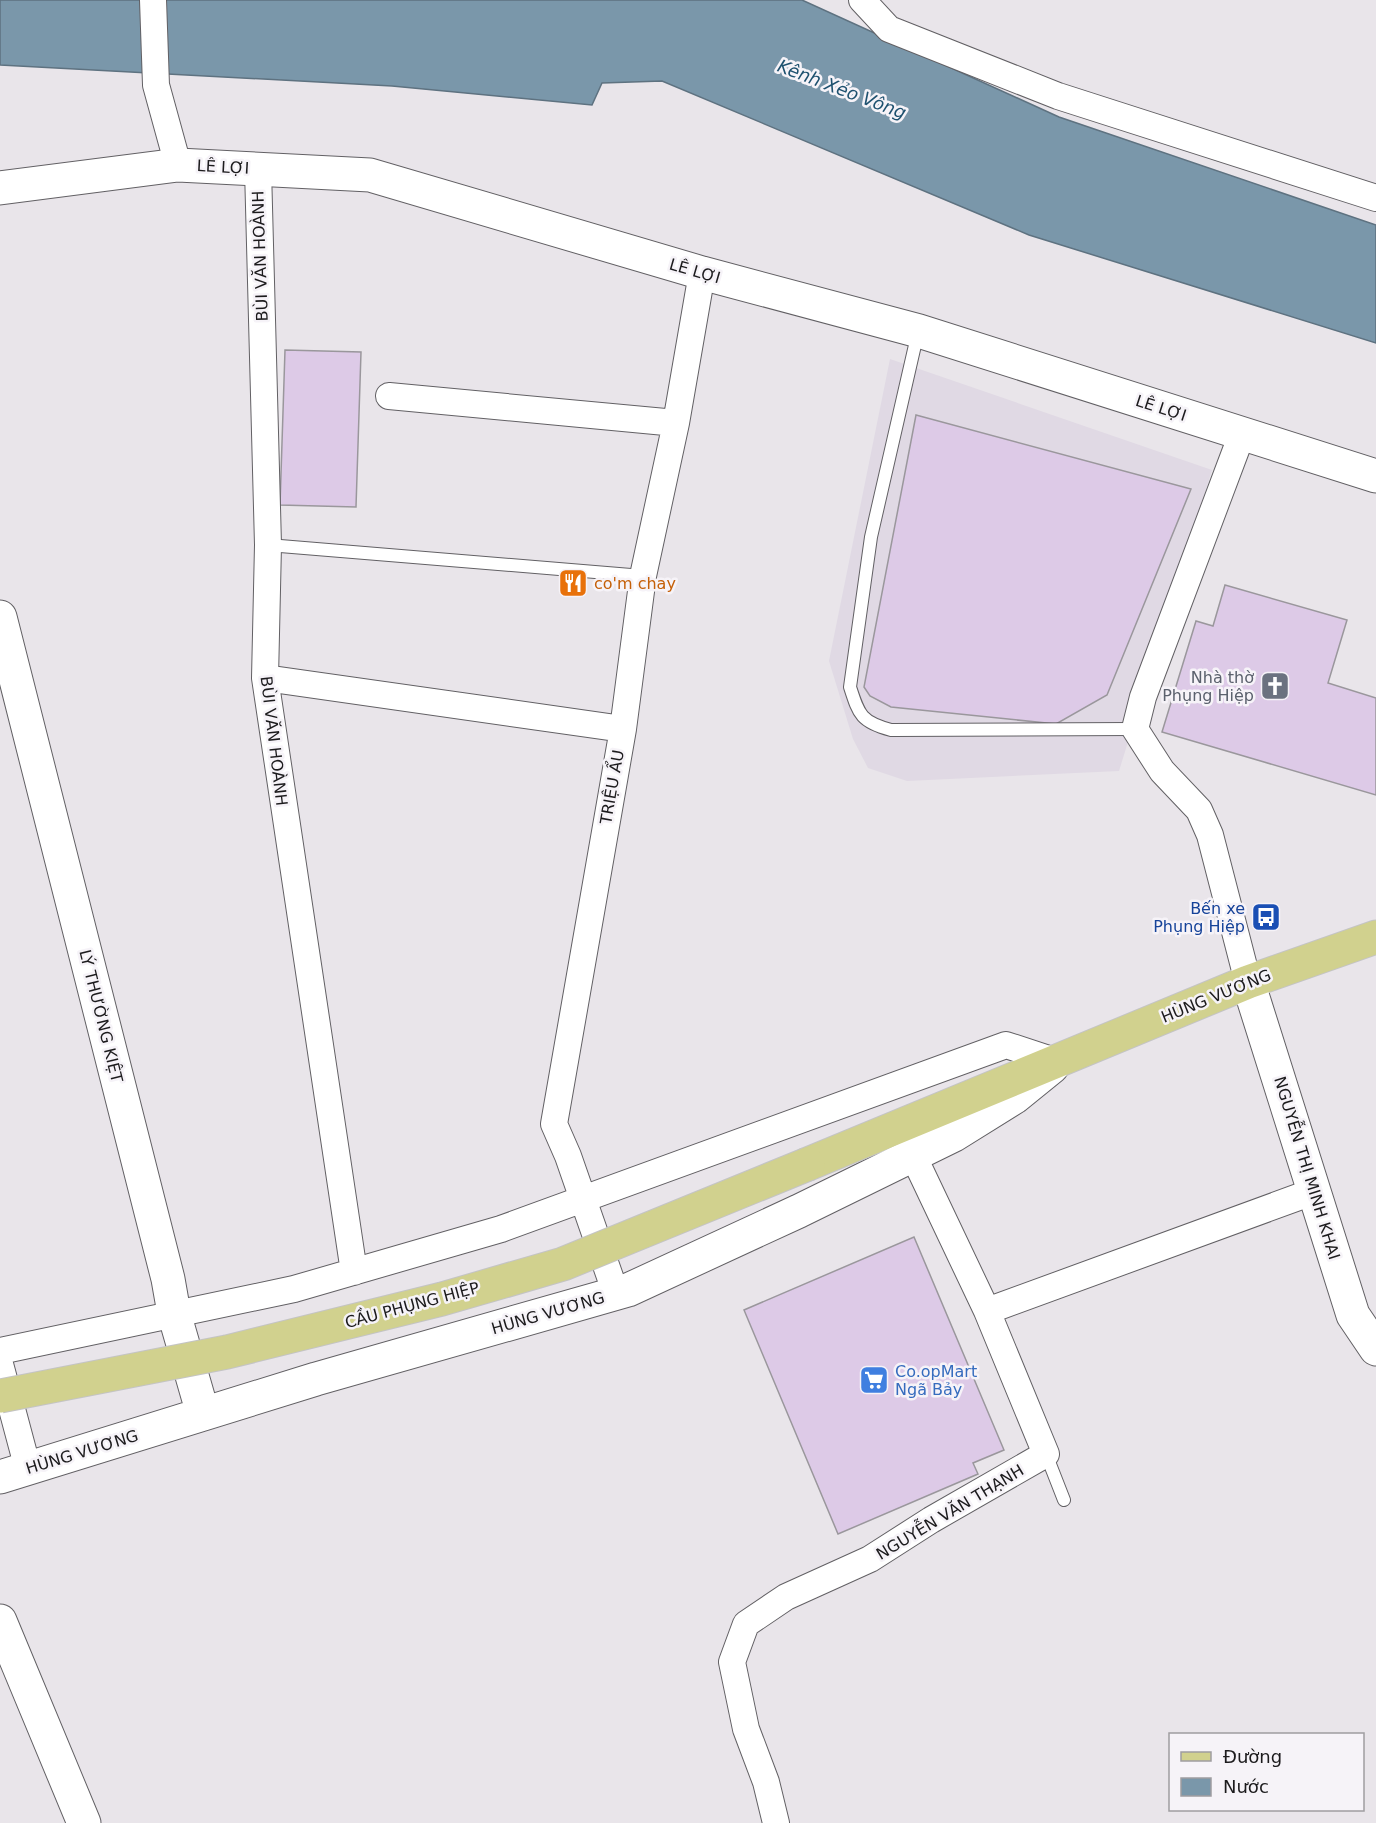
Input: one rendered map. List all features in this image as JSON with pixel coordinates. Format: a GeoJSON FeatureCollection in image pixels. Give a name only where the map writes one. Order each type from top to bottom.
{"type":"FeatureCollection","features":[{"type":"Feature","properties":{"kind":"main road","name":"HÙNG VƯƠNG"},"geometry":{"type":"LineString","coordinates":[[808,1164],[1248,982],[1376,938]]}},
{"type":"Feature","properties":{"kind":"main road","name":"CẦU PHỤNG HIỆP"},"geometry":{"type":"LineString","coordinates":[[0,1396],[227,1352],[442,1299],[563,1264],[808,1164]]}},
{"type":"Feature","properties":{"kind":"street"},"geometry":{"type":"LineString","coordinates":[[153,0],[156,85],[178,165]]}},
{"type":"Feature","properties":{"kind":"street"},"geometry":{"type":"LineString","coordinates":[[862,0],[889,29],[1058,96],[1376,198]]}},
{"type":"Feature","properties":{"kind":"street","name":"LÊ LỢI"},"geometry":{"type":"LineString","coordinates":[[0,188],[178,165],[370,175],[702,273],[919,331],[1376,476]]}},
{"type":"Feature","properties":{"kind":"street","name":"BÙI VĂN HOÀNH"},"geometry":{"type":"LineString","coordinates":[[258,169],[268,545],[265,678],[354,1272]]}},
{"type":"Feature","properties":{"kind":"street","name":"TRIỆU ẨU"},"geometry":{"type":"LineString","coordinates":[[616,1294],[554,1124],[623,729],[644,576],[676,423],[702,273]]}},
{"type":"Feature","properties":{"kind":"street"},"geometry":{"type":"LineString","coordinates":[[389,396],[676,423]]}},
{"type":"Feature","properties":{"kind":"street"},"geometry":{"type":"LineString","coordinates":[[1242,434],[1143,697],[1134,729],[1162,771],[1199,810],[1210,835],[1248,982]]}},
{"type":"Feature","properties":{"kind":"street","name":"LÝ THƯỜNG KIỆT"},"geometry":{"type":"LineString","coordinates":[[0,617],[168,1279],[174,1313],[203,1414]]}},
{"type":"Feature","properties":{"kind":"street"},"geometry":{"type":"LineString","coordinates":[[265,678],[623,729]]}},
{"type":"Feature","properties":{"kind":"street","name":"NGUYỄN THỊ MINH KHAI"},"geometry":{"type":"LineString","coordinates":[[1248,982],[1353,1316],[1376,1349]]}},
{"type":"Feature","properties":{"kind":"street"},"geometry":{"type":"LineString","coordinates":[[0,1351],[294,1289],[501,1229],[1006,1045],[1058,1062]]}},
{"type":"Feature","properties":{"kind":"street","name":"HÙNG VƯƠNG"},"geometry":{"type":"LineString","coordinates":[[14,1473],[203,1414],[616,1294],[799,1211],[912,1153],[954,1135],[994,1110],[1058,1062]]}},
{"type":"Feature","properties":{"kind":"street"},"geometry":{"type":"LineString","coordinates":[[912,1153],[987,1311],[1046,1454]]}},
{"type":"Feature","properties":{"kind":"street"},"geometry":{"type":"LineString","coordinates":[[987,1311],[1315,1191]]}},
{"type":"Feature","properties":{"kind":"street"},"geometry":{"type":"LineString","coordinates":[[0,1364],[14,1473]]}},
{"type":"Feature","properties":{"kind":"street","name":"NGUYỄN VĂN THẠNH"},"geometry":{"type":"LineString","coordinates":[[776,1823],[766,1782],[746,1730],[732,1662],[746,1624],[786,1597],[870,1559],[931,1520],[1046,1454]]}},
{"type":"Feature","properties":{"kind":"street"},"geometry":{"type":"LineString","coordinates":[[0,1621],[84,1823]]}},
{"type":"Feature","properties":{"kind":"lane"},"geometry":{"type":"LineString","coordinates":[[919,331],[871,537],[850,687],[858,709],[870,725],[891,730],[1134,729]]}},
{"type":"Feature","properties":{"kind":"lane"},"geometry":{"type":"LineString","coordinates":[[268,545],[644,576]]}},
{"type":"Feature","properties":{"kind":"lane"},"geometry":{"type":"LineString","coordinates":[[1046,1454],[1064,1500]]}},
{"type":"Feature","properties":{"kind":"shaded area"},"geometry":{"type":"Polygon","coordinates":[[[890,359],[1212,470],[1119,771],[907,781],[868,768],[853,739],[829,661],[890,359]]]}},
{"type":"Feature","properties":{"kind":"water","name":"Kênh Xẻo Vông"},"geometry":{"type":"Polygon","coordinates":[[[0,0],[802,0],[1059,117],[1376,225],[1376,343],[1029,235],[662,81],[602,83],[592,105],[392,86],[0,65],[0,0]]]}},
{"type":"Feature","properties":{"kind":"building"},"geometry":{"type":"Polygon","coordinates":[[[285,350],[361,352],[356,507],[280,505],[285,350]]]}},
{"type":"Feature","properties":{"kind":"building"},"geometry":{"type":"Polygon","coordinates":[[[916,415],[1191,489],[1107,695],[1056,724],[891,707],[870,696],[864,687],[916,415]]]}},
{"type":"Feature","properties":{"kind":"building","name":"Nhà thờ Phụng Hiệp"},"geometry":{"type":"Polygon","coordinates":[[[1225,585],[1347,620],[1328,683],[1376,698],[1376,795],[1162,732],[1196,621],[1213,626],[1225,585]]]}},
{"type":"Feature","properties":{"kind":"building","name":"Co.opMart Ngã Bảy"},"geometry":{"type":"Polygon","coordinates":[[[914,1237],[1004,1450],[973,1463],[978,1474],[838,1534],[744,1310],[914,1237]]]}},
{"type":"Feature","properties":{"kind":"place","name":"co'm chay"},"geometry":{"type":"Point","coordinates":[573,583]}},
{"type":"Feature","properties":{"kind":"place","name":"Nhà thờ Phụng Hiệp"},"geometry":{"type":"Point","coordinates":[1275,686]}},
{"type":"Feature","properties":{"kind":"place","name":"Bến xe Phụng Hiệp"},"geometry":{"type":"Point","coordinates":[1266,917]}},
{"type":"Feature","properties":{"kind":"place","name":"Co.opMart Ngã Bảy"},"geometry":{"type":"Point","coordinates":[874,1380]}}]}
